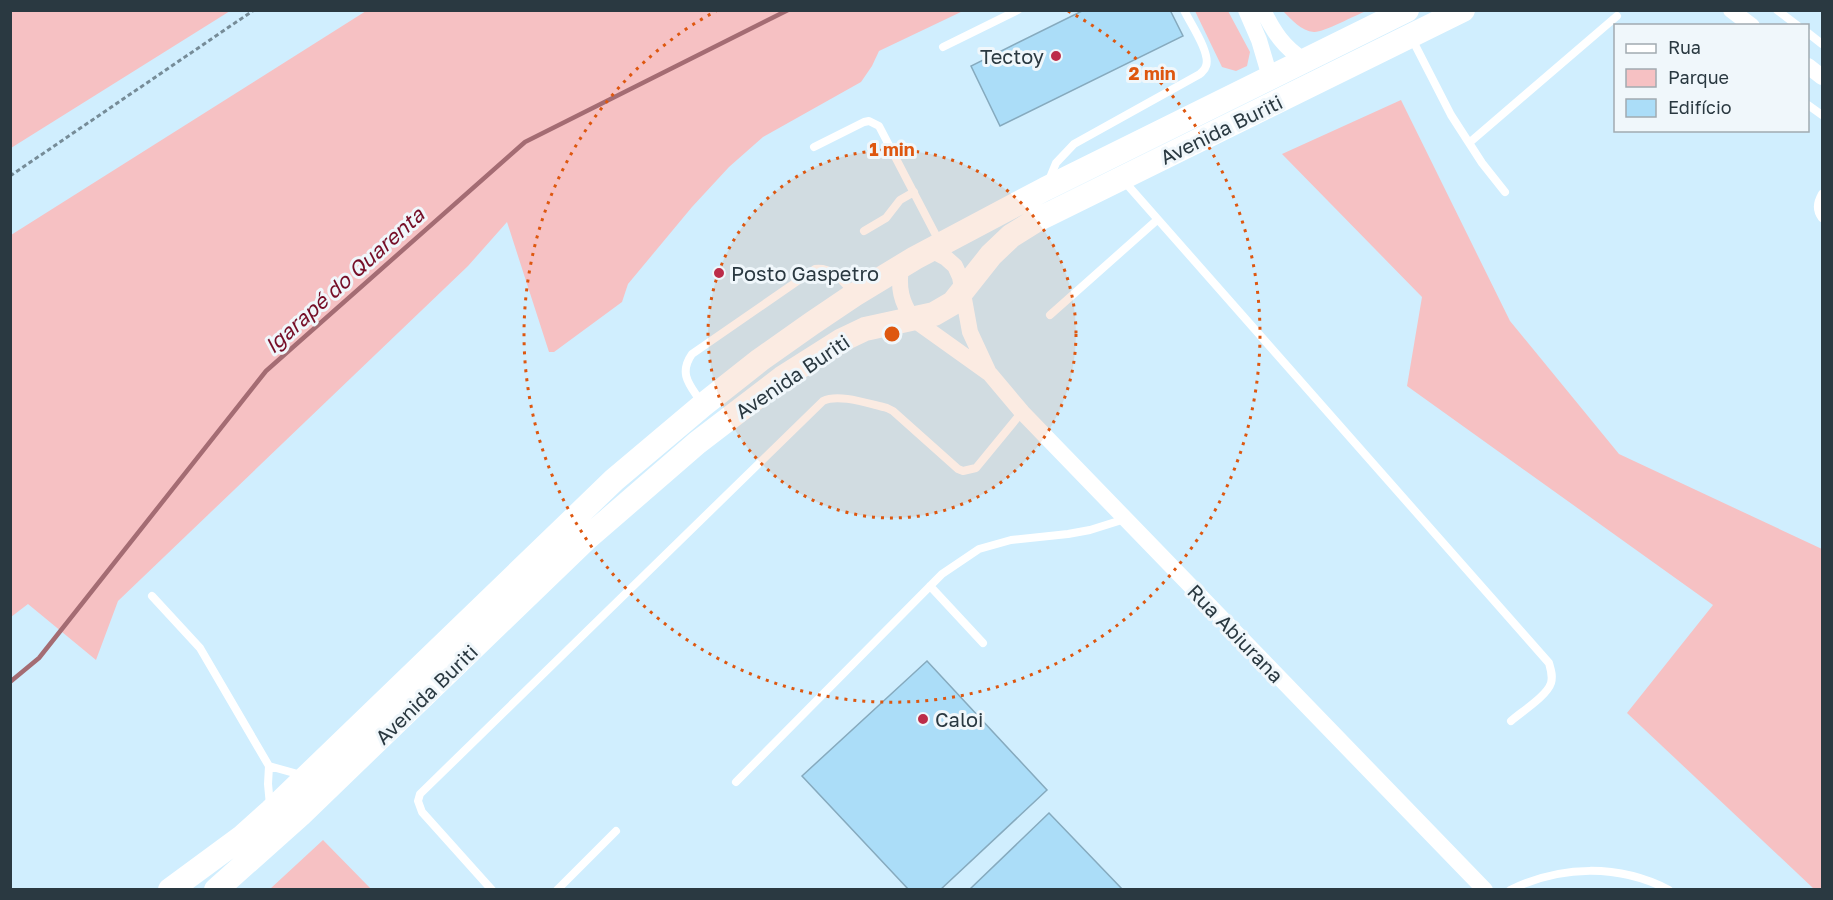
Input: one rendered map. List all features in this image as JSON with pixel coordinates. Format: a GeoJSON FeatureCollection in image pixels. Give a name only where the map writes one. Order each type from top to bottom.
{"type":"FeatureCollection","features":[{"type":"Feature","properties":{"kind":"main road","name":"Avenida Buriti"},"geometry":{"type":"LineString","coordinates":[[170,890],[242,837],[271,811],[614,480],[760,360],[854,295],[936,247],[1045,189],[1407,10]]}},
{"type":"Feature","properties":{"kind":"main road","name":"Avenida Buriti"},"geometry":{"type":"LineString","coordinates":[[216,890],[308,807],[585,540],[697,442],[782,378],[842,340],[865,329],[934,314],[953,303],[991,255],[1011,236],[1035,221],[1463,10]]}},
{"type":"Feature","properties":{"kind":"street"},"geometry":{"type":"LineString","coordinates":[[1245,10],[1259,40],[1270,77]]}},
{"type":"Feature","properties":{"kind":"street"},"geometry":{"type":"LineString","coordinates":[[1263,10],[1276,34],[1286,46],[1304,60]]}},
{"type":"Feature","properties":{"kind":"street"},"geometry":{"type":"LineString","coordinates":[[1731,10],[1749,24]]}},
{"type":"Feature","properties":{"kind":"street"},"geometry":{"type":"LineString","coordinates":[[1809,67],[1822,77]]}},
{"type":"Feature","properties":{"kind":"street","name":"Rua Abiurana"},"geometry":{"type":"LineString","coordinates":[[936,247],[955,266],[960,277],[970,332],[990,374],[1022,412],[1485,890]]}},
{"type":"Feature","properties":{"kind":"street"},"geometry":{"type":"LineString","coordinates":[[901,267],[900,294],[912,320]]}},
{"type":"Feature","properties":{"kind":"street","name":"Rua Abiurana"},"geometry":{"type":"LineString","coordinates":[[912,320],[990,374]]}},
{"type":"Feature","properties":{"kind":"lane"},"geometry":{"type":"LineString","coordinates":[[943,47],[1018,10]]}},
{"type":"Feature","properties":{"kind":"lane"},"geometry":{"type":"LineString","coordinates":[[1045,189],[1056,163],[1074,144],[1200,74],[1204,69],[1207,65],[1206,53],[1184,10]]}},
{"type":"Feature","properties":{"kind":"lane"},"geometry":{"type":"LineString","coordinates":[[1777,10],[1795,24]]}},
{"type":"Feature","properties":{"kind":"lane"},"geometry":{"type":"LineString","coordinates":[[1469,143],[1617,16]]}},
{"type":"Feature","properties":{"kind":"lane"},"geometry":{"type":"LineString","coordinates":[[1809,34],[1822,44]]}},
{"type":"Feature","properties":{"kind":"lane"},"geometry":{"type":"LineString","coordinates":[[1410,36],[1451,115],[1505,192]]}},
{"type":"Feature","properties":{"kind":"lane"},"geometry":{"type":"LineString","coordinates":[[1809,106],[1822,115]]}},
{"type":"Feature","properties":{"kind":"lane"},"geometry":{"type":"LineString","coordinates":[[814,147],[864,122],[875,123],[879,126],[914,192],[936,247]]}},
{"type":"Feature","properties":{"kind":"lane"},"geometry":{"type":"LineString","coordinates":[[1121,178],[1550,663],[1552,679],[1546,692],[1511,721]]}},
{"type":"Feature","properties":{"kind":"lane"},"geometry":{"type":"LineString","coordinates":[[864,231],[886,218],[900,200],[914,192]]}},
{"type":"Feature","properties":{"kind":"lane"},"geometry":{"type":"LineString","coordinates":[[1822,194],[1817,206],[1822,218]]}},
{"type":"Feature","properties":{"kind":"lane"},"geometry":{"type":"LineString","coordinates":[[1050,315],[1157,220]]}},
{"type":"Feature","properties":{"kind":"lane"},"geometry":{"type":"LineString","coordinates":[[704,405],[688,383],[686,376],[687,361],[692,354],[815,269],[829,269],[835,273],[854,295]]}},
{"type":"Feature","properties":{"kind":"lane"},"geometry":{"type":"LineString","coordinates":[[492,890],[422,812],[419,806],[420,794],[823,401],[840,398],[887,408],[963,471],[976,468],[1022,412]]}},
{"type":"Feature","properties":{"kind":"lane"},"geometry":{"type":"LineString","coordinates":[[736,782],[942,574],[980,549],[1011,540],[1079,532],[1125,519]]}},
{"type":"Feature","properties":{"kind":"lane"},"geometry":{"type":"LineString","coordinates":[[930,586],[982,643]]}},
{"type":"Feature","properties":{"kind":"lane"},"geometry":{"type":"LineString","coordinates":[[152,596],[200,648],[269,766],[271,811]]}},
{"type":"Feature","properties":{"kind":"lane"},"geometry":{"type":"LineString","coordinates":[[269,766],[308,777]]}},
{"type":"Feature","properties":{"kind":"lane"},"geometry":{"type":"LineString","coordinates":[[557,890],[616,831]]}},
{"type":"Feature","properties":{"kind":"lane"},"geometry":{"type":"LineString","coordinates":[[1510,890],[1523,883],[1554,874],[1584,870],[1616,872],[1643,878],[1669,890]]}},
{"type":"Feature","properties":{"kind":"path"},"geometry":{"type":"LineString","coordinates":[[10,176],[254,10]]}},
{"type":"Feature","properties":{"kind":"green space"},"geometry":{"type":"Polygon","coordinates":[[[11,10],[230,10],[230,11],[11,148],[11,10]]]}},
{"type":"Feature","properties":{"kind":"green space"},"geometry":{"type":"Polygon","coordinates":[[[366,11],[963,11],[879,51],[861,82],[763,137],[729,167],[692,207],[628,284],[622,302],[554,352],[549,352],[507,222],[468,266],[118,601],[96,660],[28,604],[11,617],[11,235],[366,11]]]}},
{"type":"Feature","properties":{"kind":"green space"},"geometry":{"type":"Polygon","coordinates":[[[1195,11],[1228,11],[1250,52],[1247,66],[1236,71],[1222,67],[1195,11]]]}},
{"type":"Feature","properties":{"kind":"green space"},"geometry":{"type":"Polygon","coordinates":[[[1283,11],[1366,11],[1314,32],[1301,27],[1283,11]]]}},
{"type":"Feature","properties":{"kind":"green space"},"geometry":{"type":"Polygon","coordinates":[[[1401,100],[1510,321],[1619,454],[1822,549],[1822,889],[1814,889],[1627,713],[1713,605],[1407,386],[1422,297],[1282,154],[1401,100]]]}},
{"type":"Feature","properties":{"kind":"green space"},"geometry":{"type":"Polygon","coordinates":[[[323,840],[371,889],[270,889],[323,840]]]}},
{"type":"Feature","properties":{"kind":"building"},"geometry":{"type":"Polygon","coordinates":[[[1084,10],[1170,10],[1183,36],[1000,126],[971,66],[1084,10]]]}},
{"type":"Feature","properties":{"kind":"building","name":"Caloi"},"geometry":{"type":"Polygon","coordinates":[[[927,661],[1047,790],[940,890],[909,890],[802,776],[927,661]]]}},
{"type":"Feature","properties":{"kind":"building"},"geometry":{"type":"Polygon","coordinates":[[[1049,813],[1123,890],[969,890],[1049,813]]]}},
{"type":"Feature","properties":{"kind":"waterway","name":"Igarapé do Quarenta"},"geometry":{"type":"LineString","coordinates":[[10,682],[39,658],[266,371],[525,142],[788,10]]}},
{"type":"Feature","properties":{"kind":"place","name":"Tectoy"},"geometry":{"type":"Point","coordinates":[1056,56]}},
{"type":"Feature","properties":{"kind":"place","name":"Posto Gaspetro"},"geometry":{"type":"Point","coordinates":[719,273]}},
{"type":"Feature","properties":{"kind":"place","name":"Caloi"},"geometry":{"type":"Point","coordinates":[923,719]}}]}
